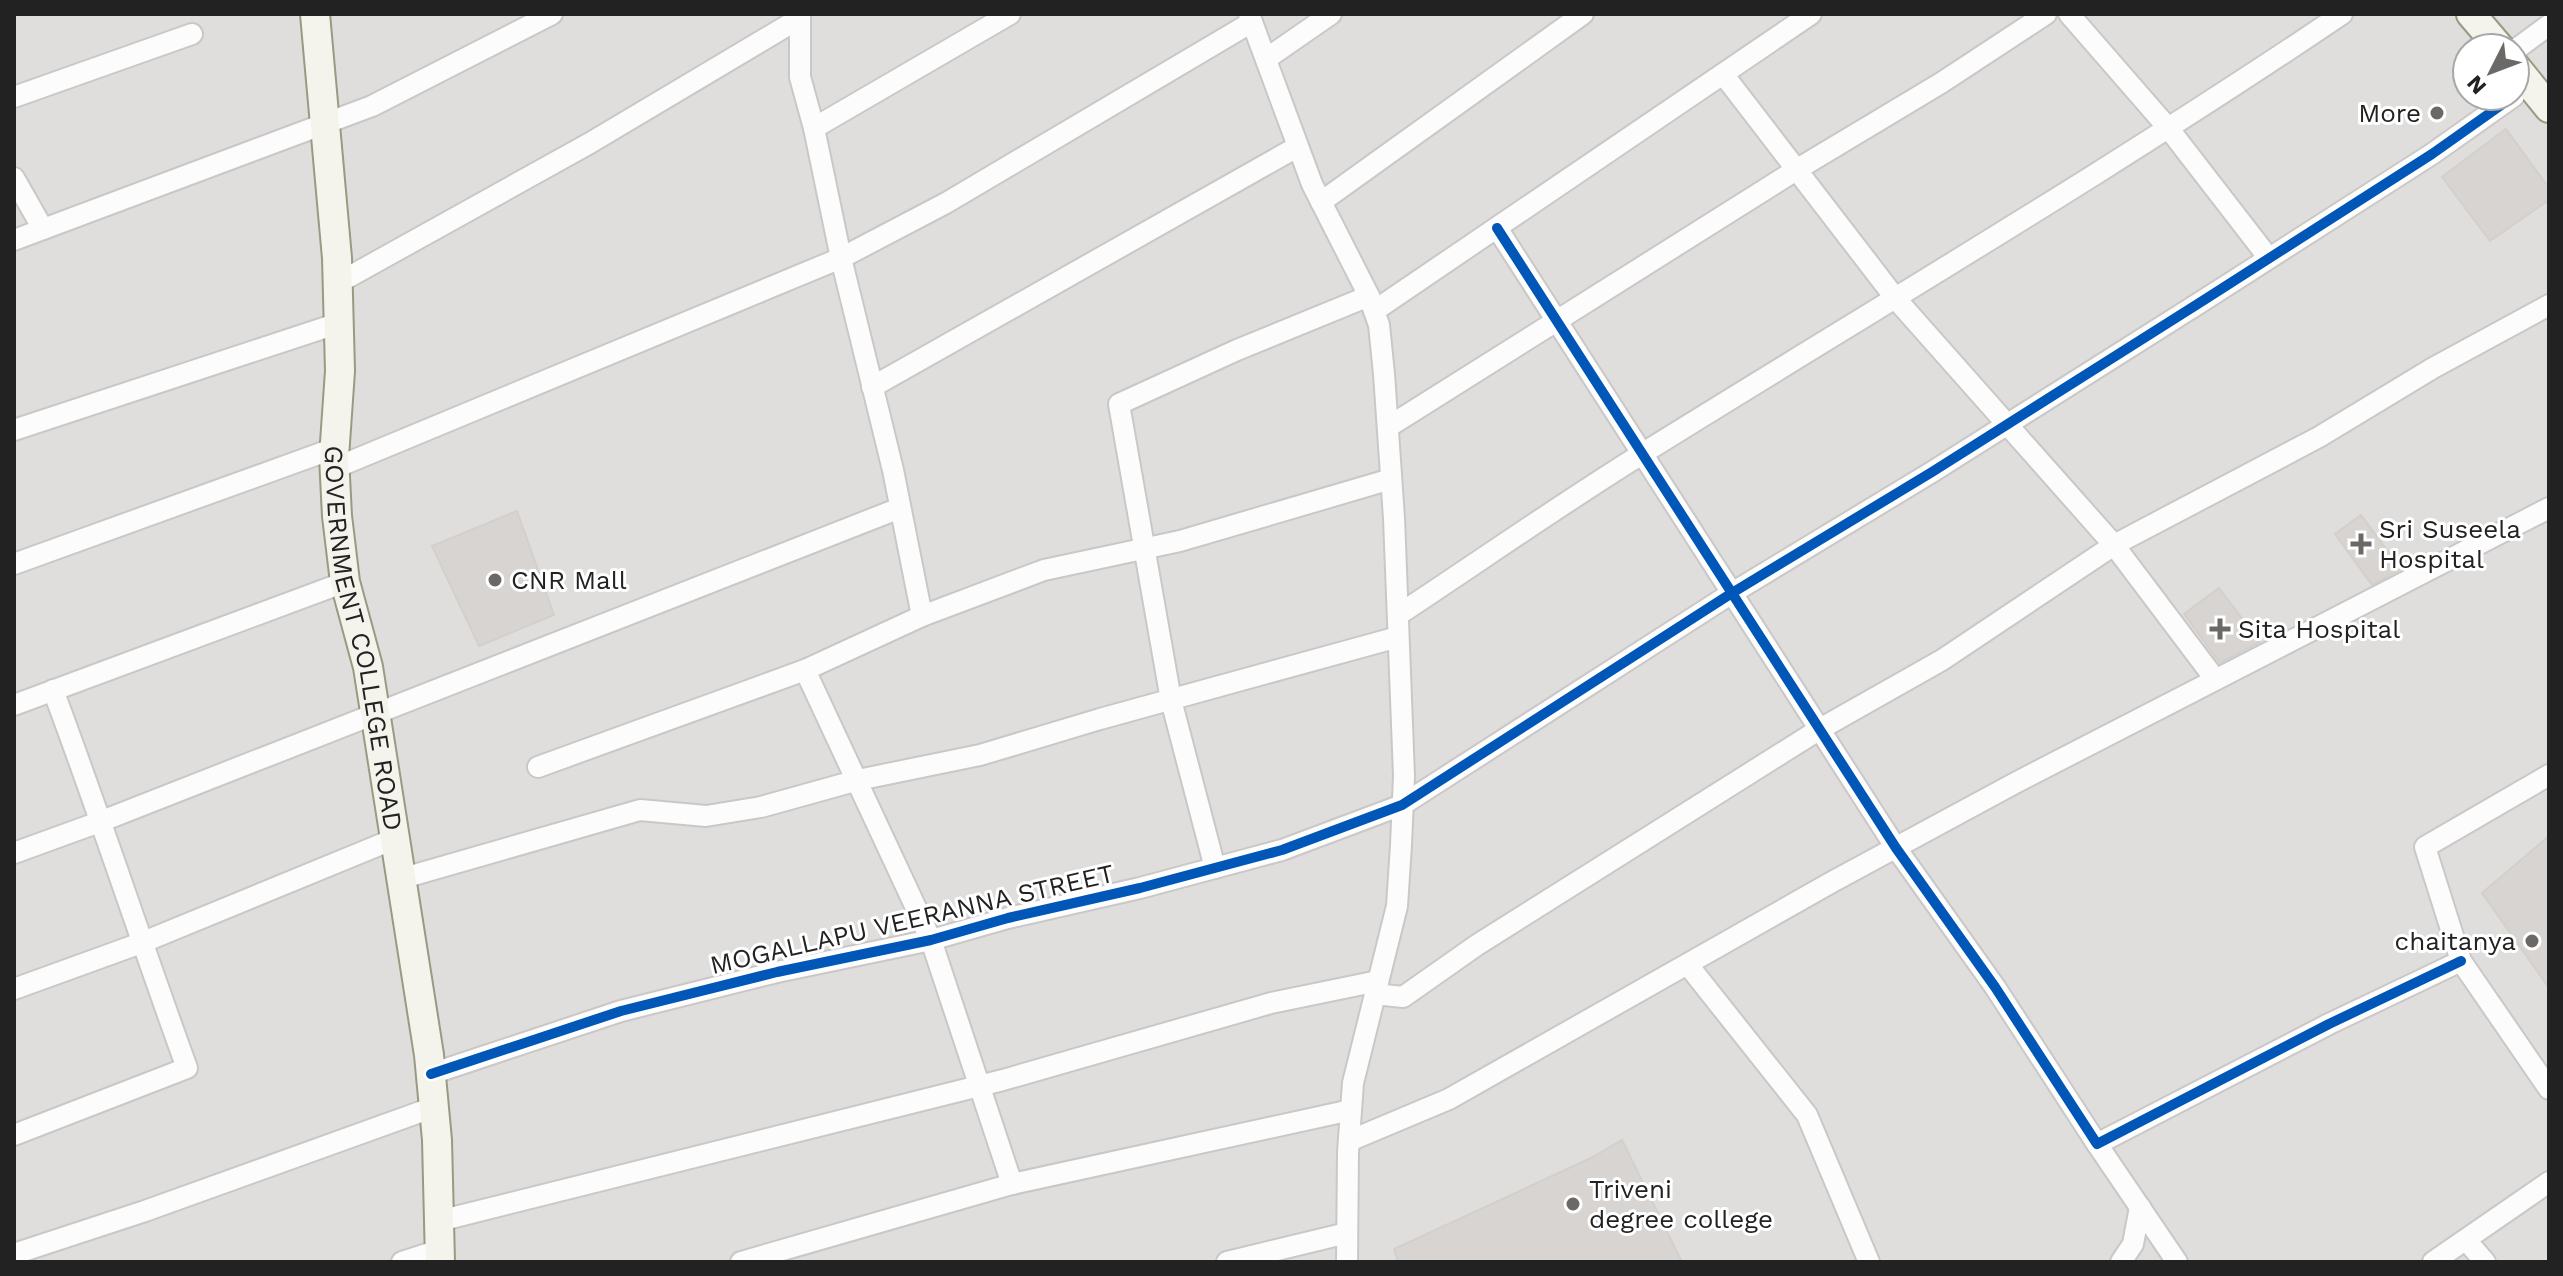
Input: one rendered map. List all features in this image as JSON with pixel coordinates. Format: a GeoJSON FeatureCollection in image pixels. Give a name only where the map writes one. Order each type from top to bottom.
{"type":"FeatureCollection","features":[{"type":"Feature","properties":{"kind":"main road","name":"GOVERNMENT COLLEGE ROAD"},"geometry":{"type":"LineString","coordinates":[[315,14],[327,122],[338,283],[337,516],[345,582],[368,667],[431,1074],[439,1256]]}},
{"type":"Feature","properties":{"kind":"main road"},"geometry":{"type":"LineString","coordinates":[[2471,14],[2486,32]]}},
{"type":"Feature","properties":{"kind":"main road"},"geometry":{"type":"LineString","coordinates":[[2531,94],[2549,108]]}},
{"type":"Feature","properties":{"kind":"street"},"geometry":{"type":"LineString","coordinates":[[14,240],[372,106],[552,14]]}},
{"type":"Feature","properties":{"kind":"street"},"geometry":{"type":"LineString","coordinates":[[814,128],[1010,14]]}},
{"type":"Feature","properties":{"kind":"street"},"geometry":{"type":"LineString","coordinates":[[1266,59],[1331,14]]}},
{"type":"Feature","properties":{"kind":"street"},"geometry":{"type":"LineString","coordinates":[[1321,202],[1583,14]]}},
{"type":"Feature","properties":{"kind":"street"},"geometry":{"type":"LineString","coordinates":[[1772,14],[1784,32]]}},
{"type":"Feature","properties":{"kind":"street"},"geometry":{"type":"LineString","coordinates":[[1215,868],[1171,700],[1119,404],[1237,350],[1371,303],[1497,228],[1811,14]]}},
{"type":"Feature","properties":{"kind":"street"},"geometry":{"type":"LineString","coordinates":[[1388,427],[1796,170],[1941,83],[2046,14]]}},
{"type":"Feature","properties":{"kind":"street"},"geometry":{"type":"LineString","coordinates":[[2069,14],[2169,129],[2268,257]]}},
{"type":"Feature","properties":{"kind":"street"},"geometry":{"type":"LineString","coordinates":[[1398,615],[1642,453],[2169,129],[2342,14]]}},
{"type":"Feature","properties":{"kind":"street"},"geometry":{"type":"LineString","coordinates":[[800,16],[800,77],[922,616]]}},
{"type":"Feature","properties":{"kind":"street"},"geometry":{"type":"LineString","coordinates":[[338,283],[590,143],[800,16]]}},
{"type":"Feature","properties":{"kind":"street"},"geometry":{"type":"LineString","coordinates":[[14,564],[335,458],[841,258],[946,203],[1250,18],[1297,147],[1379,325],[1388,427],[1398,615],[1402,805],[1397,906],[1353,1083],[1347,1262]]}},
{"type":"Feature","properties":{"kind":"street"},"geometry":{"type":"LineString","coordinates":[[2531,38],[2549,25]]}},
{"type":"Feature","properties":{"kind":"street"},"geometry":{"type":"LineString","coordinates":[[14,97],[192,34]]}},
{"type":"Feature","properties":{"kind":"street"},"geometry":{"type":"LineString","coordinates":[[1723,74],[1896,299],[2114,545],[2215,679]]}},
{"type":"Feature","properties":{"kind":"street","name":"MOGALLAPU VEERANNA STREET"},"geometry":{"type":"LineString","coordinates":[[431,1074],[621,1011],[777,972],[931,940],[1282,850],[1402,805],[1732,593],[2007,424],[2432,154],[2485,112]]}},
{"type":"Feature","properties":{"kind":"street"},"geometry":{"type":"LineString","coordinates":[[872,387],[1297,147]]}},
{"type":"Feature","properties":{"kind":"street"},"geometry":{"type":"LineString","coordinates":[[14,178],[43,229]]}},
{"type":"Feature","properties":{"kind":"street"},"geometry":{"type":"LineString","coordinates":[[1497,228],[1896,848],[1995,987],[2177,1262]]}},
{"type":"Feature","properties":{"kind":"street"},"geometry":{"type":"LineString","coordinates":[[439,1221],[979,1086],[1271,1003],[1376,987],[1403,997],[1477,945],[1820,729],[1942,660],[2114,545],[2319,437],[2433,368],[2549,305]]}},
{"type":"Feature","properties":{"kind":"street"},"geometry":{"type":"LineString","coordinates":[[14,430],[339,323]]}},
{"type":"Feature","properties":{"kind":"street"},"geometry":{"type":"LineString","coordinates":[[538,767],[805,670],[922,616],[1044,570],[1180,541],[1391,479]]}},
{"type":"Feature","properties":{"kind":"street"},"geometry":{"type":"LineString","coordinates":[[14,853],[900,508]]}},
{"type":"Feature","properties":{"kind":"street"},"geometry":{"type":"LineString","coordinates":[[1349,1141],[1449,1099],[1896,848],[2215,679],[2549,508]]}},
{"type":"Feature","properties":{"kind":"street"},"geometry":{"type":"LineString","coordinates":[[14,705],[345,582]]}},
{"type":"Feature","properties":{"kind":"street"},"geometry":{"type":"LineString","coordinates":[[400,879],[640,810],[706,816],[761,807],[858,780],[980,755],[1398,637]]}},
{"type":"Feature","properties":{"kind":"street"},"geometry":{"type":"LineString","coordinates":[[805,670],[931,940],[1012,1184]]}},
{"type":"Feature","properties":{"kind":"street"},"geometry":{"type":"LineString","coordinates":[[14,1135],[187,1068],[141,943],[102,821],[53,690]]}},
{"type":"Feature","properties":{"kind":"street"},"geometry":{"type":"LineString","coordinates":[[2549,775],[2425,847],[2461,961],[2549,1089]]}},
{"type":"Feature","properties":{"kind":"street"},"geometry":{"type":"LineString","coordinates":[[14,989],[141,943],[394,839]]}},
{"type":"Feature","properties":{"kind":"street"},"geometry":{"type":"LineString","coordinates":[[2097,1144],[2329,1024],[2461,961]]}},
{"type":"Feature","properties":{"kind":"street"},"geometry":{"type":"LineString","coordinates":[[1688,965],[1807,1115],[1869,1262]]}},
{"type":"Feature","properties":{"kind":"street"},"geometry":{"type":"LineString","coordinates":[[14,1254],[145,1211],[434,1107]]}},
{"type":"Feature","properties":{"kind":"street"},"geometry":{"type":"LineString","coordinates":[[741,1262],[1012,1184],[1351,1110]]}},
{"type":"Feature","properties":{"kind":"street"},"geometry":{"type":"LineString","coordinates":[[2433,1262],[2549,1182]]}},
{"type":"Feature","properties":{"kind":"street"},"geometry":{"type":"LineString","coordinates":[[2121,1262],[2133,1244],[2140,1207]]}},
{"type":"Feature","properties":{"kind":"street"},"geometry":{"type":"LineString","coordinates":[[1227,1262],[1347,1233]]}},
{"type":"Feature","properties":{"kind":"street"},"geometry":{"type":"LineString","coordinates":[[2466,1240],[2485,1262]]}},
{"type":"Feature","properties":{"kind":"street"},"geometry":{"type":"LineString","coordinates":[[402,1262],[439,1256]]}},
{"type":"Feature","properties":{"kind":"shaded area"},"geometry":{"type":"Polygon","coordinates":[[[14,14],[2549,14],[2549,1262],[14,1262],[14,14]]]}},
{"type":"Feature","properties":{"kind":"building"},"geometry":{"type":"Polygon","coordinates":[[[2506,129],[2549,188],[2549,200],[2490,241],[2442,177],[2506,129]]]}},
{"type":"Feature","properties":{"kind":"building","name":"CNR Mall"},"geometry":{"type":"Polygon","coordinates":[[[517,511],[554,615],[479,646],[432,546],[517,511]]]}},
{"type":"Feature","properties":{"kind":"building"},"geometry":{"type":"Polygon","coordinates":[[[2361,515],[2401,569],[2372,585],[2335,534],[2361,515]]]}},
{"type":"Feature","properties":{"kind":"building"},"geometry":{"type":"Polygon","coordinates":[[[2219,588],[2260,642],[2220,663],[2184,614],[2219,588]]]}},
{"type":"Feature","properties":{"kind":"building","name":"chaitanya"},"geometry":{"type":"Polygon","coordinates":[[[2549,836],[2549,988],[2482,893],[2549,836]]]}},
{"type":"Feature","properties":{"kind":"building","name":"Triveni degree college"},"geometry":{"type":"Polygon","coordinates":[[[1622,1140],[1682,1262],[1398,1262],[1394,1249],[1591,1158],[1622,1140]]]}},
{"type":"Feature","properties":{"kind":"cycle path"},"geometry":{"type":"LineString","coordinates":[[431,1074],[621,1011],[777,972],[931,940],[1282,850],[1402,805],[1732,593],[1932,472],[2204,300],[2432,154],[2491,112]]}},
{"type":"Feature","properties":{"kind":"cycle path"},"geometry":{"type":"LineString","coordinates":[[1497,228],[1896,848],[1995,987],[2097,1144],[2329,1024],[2461,961]]}},
{"type":"Feature","properties":{"kind":"place","name":"More"},"geometry":{"type":"Point","coordinates":[2437,113]}},
{"type":"Feature","properties":{"kind":"place","name":"Sri Suseela Hospital"},"geometry":{"type":"Point","coordinates":[2361,544]}},
{"type":"Feature","properties":{"kind":"place","name":"CNR Mall"},"geometry":{"type":"Point","coordinates":[495,580]}},
{"type":"Feature","properties":{"kind":"place","name":"Sita Hospital"},"geometry":{"type":"Point","coordinates":[2220,629]}},
{"type":"Feature","properties":{"kind":"place","name":"chaitanya"},"geometry":{"type":"Point","coordinates":[2532,941]}},
{"type":"Feature","properties":{"kind":"place","name":"Triveni degree college"},"geometry":{"type":"Point","coordinates":[1573,1204]}}]}
